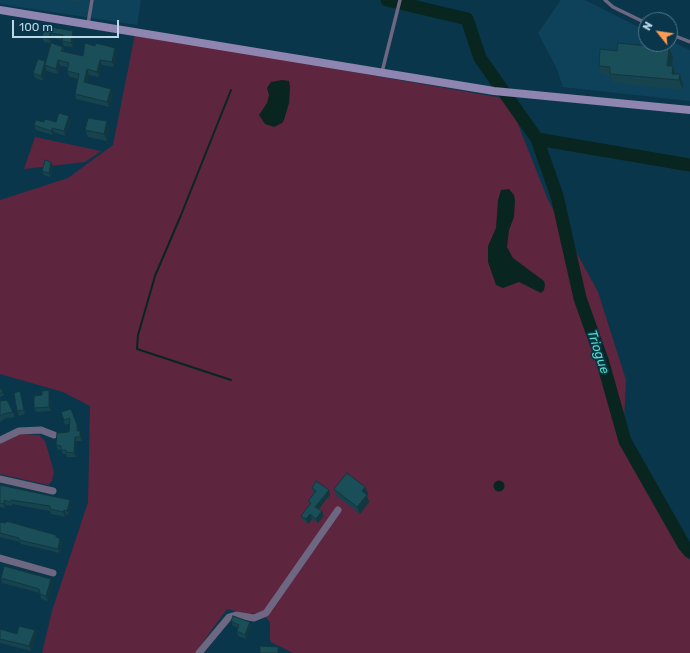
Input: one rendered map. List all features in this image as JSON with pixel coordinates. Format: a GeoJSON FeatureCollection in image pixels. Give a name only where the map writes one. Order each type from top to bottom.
{"type":"FeatureCollection","features":[{"type":"Feature","properties":{"kind":"main road"},"geometry":{"type":"LineString","coordinates":[[0,10],[494,91],[690,110]]}},
{"type":"Feature","properties":{"kind":"street"},"geometry":{"type":"LineString","coordinates":[[0,440],[19,432],[41,430],[54,436]]}},
{"type":"Feature","properties":{"kind":"street"},"geometry":{"type":"LineString","coordinates":[[0,479],[53,491]]}},
{"type":"Feature","properties":{"kind":"street"},"geometry":{"type":"LineString","coordinates":[[199,653],[229,617],[236,615],[254,618],[266,613],[338,510]]}},
{"type":"Feature","properties":{"kind":"street"},"geometry":{"type":"LineString","coordinates":[[0,558],[53,573]]}},
{"type":"Feature","properties":{"kind":"lane"},"geometry":{"type":"LineString","coordinates":[[88,25],[92,0]]}},
{"type":"Feature","properties":{"kind":"lane"},"geometry":{"type":"LineString","coordinates":[[382,73],[400,0]]}},
{"type":"Feature","properties":{"kind":"lane"},"geometry":{"type":"LineString","coordinates":[[605,0],[613,7],[638,20]]}},
{"type":"Feature","properties":{"kind":"lane"},"geometry":{"type":"LineString","coordinates":[[678,37],[690,42]]}},
{"type":"Feature","properties":{"kind":"shaded area"},"geometry":{"type":"Polygon","coordinates":[[[0,0],[141,0],[137,25],[0,4],[0,0]]]}},
{"type":"Feature","properties":{"kind":"shaded area"},"geometry":{"type":"Polygon","coordinates":[[[561,0],[585,0],[638,27],[638,52],[678,52],[678,45],[690,50],[690,101],[563,87],[557,69],[538,33],[561,0]]]}},
{"type":"Feature","properties":{"kind":"shaded area"},"geometry":{"type":"Polygon","coordinates":[[[135,34],[508,99],[548,200],[598,292],[626,380],[623,441],[681,549],[690,560],[690,653],[293,653],[271,642],[270,622],[261,612],[248,614],[227,609],[195,653],[42,653],[52,611],[88,502],[90,406],[63,392],[0,374],[0,200],[68,178],[113,145],[135,34]]]}},
{"type":"Feature","properties":{"kind":"shaded area"},"geometry":{"type":"Polygon","coordinates":[[[282,80],[289,81],[289,103],[284,120],[282,123],[274,127],[265,124],[259,115],[267,103],[269,95],[267,88],[271,82],[282,80]]]}},
{"type":"Feature","properties":{"kind":"shaded area"},"geometry":{"type":"Polygon","coordinates":[[[35,137],[101,151],[85,162],[24,169],[35,137]]]}},
{"type":"Feature","properties":{"kind":"shaded area"},"geometry":{"type":"Polygon","coordinates":[[[509,189],[514,195],[515,201],[514,217],[509,230],[507,247],[513,258],[544,281],[544,290],[541,293],[519,282],[503,288],[496,285],[488,262],[488,246],[496,228],[498,200],[501,190],[509,189]]]}},
{"type":"Feature","properties":{"kind":"shaded area"},"geometry":{"type":"Polygon","coordinates":[[[19,434],[39,435],[45,441],[54,472],[52,481],[48,485],[0,474],[0,443],[19,434]]]}},
{"type":"Feature","properties":{"kind":"shaded area"},"geometry":{"type":"Polygon","coordinates":[[[497,481],[501,481],[503,482],[503,490],[497,491],[494,488],[494,484],[497,481]]]}},
{"type":"Feature","properties":{"kind":"building"},"geometry":{"type":"Polygon","coordinates":[[[45,25],[73,31],[71,43],[62,41],[63,35],[50,33],[49,39],[42,37],[45,25]]]}},
{"type":"Feature","properties":{"kind":"building"},"geometry":{"type":"Polygon","coordinates":[[[51,43],[63,47],[61,51],[83,56],[85,43],[95,46],[96,43],[115,48],[112,62],[100,60],[97,72],[87,69],[84,82],[111,89],[107,102],[75,94],[79,74],[67,71],[69,63],[58,60],[56,69],[45,65],[51,43]]]}},
{"type":"Feature","properties":{"kind":"building"},"geometry":{"type":"Polygon","coordinates":[[[618,43],[638,45],[638,52],[669,52],[667,66],[673,66],[672,74],[680,74],[679,80],[610,74],[610,67],[599,66],[600,49],[617,51],[618,43]]]}},
{"type":"Feature","properties":{"kind":"building"},"geometry":{"type":"Polygon","coordinates":[[[38,59],[45,61],[41,76],[33,73],[38,59]]]}},
{"type":"Feature","properties":{"kind":"building"},"geometry":{"type":"Polygon","coordinates":[[[59,113],[69,116],[64,131],[52,128],[51,131],[34,125],[36,120],[44,122],[45,119],[56,122],[59,113]]]}},
{"type":"Feature","properties":{"kind":"building"},"geometry":{"type":"Polygon","coordinates":[[[88,118],[107,121],[104,134],[85,130],[88,118]]]}},
{"type":"Feature","properties":{"kind":"building"},"geometry":{"type":"Polygon","coordinates":[[[45,160],[51,162],[49,173],[42,171],[45,160]]]}},
{"type":"Feature","properties":{"kind":"building"},"geometry":{"type":"Polygon","coordinates":[[[0,387],[3,392],[0,394],[0,387]]]}},
{"type":"Feature","properties":{"kind":"building"},"geometry":{"type":"Polygon","coordinates":[[[49,390],[49,407],[34,408],[34,396],[42,395],[42,391],[49,390]]]}},
{"type":"Feature","properties":{"kind":"building"},"geometry":{"type":"Polygon","coordinates":[[[20,391],[24,410],[17,411],[14,393],[20,391]]]}},
{"type":"Feature","properties":{"kind":"building"},"geometry":{"type":"Polygon","coordinates":[[[7,400],[13,412],[0,416],[0,401],[7,400]]]}},
{"type":"Feature","properties":{"kind":"building"},"geometry":{"type":"Polygon","coordinates":[[[71,409],[77,425],[77,431],[80,431],[80,437],[75,437],[74,453],[61,450],[61,446],[56,445],[57,433],[69,432],[70,418],[64,420],[61,412],[71,409]]]}},
{"type":"Feature","properties":{"kind":"building"},"geometry":{"type":"Polygon","coordinates":[[[347,473],[365,487],[362,491],[367,495],[357,507],[334,489],[347,473]]]}},
{"type":"Feature","properties":{"kind":"building"},"geometry":{"type":"Polygon","coordinates":[[[316,481],[329,490],[315,507],[322,511],[316,519],[310,514],[306,519],[301,516],[311,503],[308,501],[316,491],[312,488],[316,481]]]}},
{"type":"Feature","properties":{"kind":"building"},"geometry":{"type":"Polygon","coordinates":[[[0,485],[70,500],[67,511],[64,510],[63,512],[50,509],[50,506],[11,500],[10,502],[4,500],[4,504],[0,503],[0,485]]]}},
{"type":"Feature","properties":{"kind":"building"},"geometry":{"type":"Polygon","coordinates":[[[6,521],[56,535],[56,537],[60,539],[58,549],[19,540],[19,538],[0,533],[0,522],[6,523],[6,521]]]}},
{"type":"Feature","properties":{"kind":"building"},"geometry":{"type":"Polygon","coordinates":[[[4,566],[51,579],[46,596],[40,594],[39,589],[1,578],[4,566]]]}},
{"type":"Feature","properties":{"kind":"building"},"geometry":{"type":"Polygon","coordinates":[[[233,616],[250,622],[245,635],[237,631],[239,625],[231,621],[233,616]]]}},
{"type":"Feature","properties":{"kind":"building"},"geometry":{"type":"Polygon","coordinates":[[[19,626],[35,630],[29,646],[0,639],[0,629],[17,634],[19,626]]]}},
{"type":"Feature","properties":{"kind":"building"},"geometry":{"type":"Polygon","coordinates":[[[260,646],[278,647],[278,653],[260,653],[260,646]]]}},
{"type":"Feature","properties":{"kind":"waterway","name":"Triogue"},"geometry":{"type":"LineString","coordinates":[[387,0],[467,19],[480,58],[537,139],[557,196],[580,298],[603,363],[625,441],[684,545],[690,552]]}},
{"type":"Feature","properties":{"kind":"waterway"},"geometry":{"type":"LineString","coordinates":[[231,90],[155,276],[138,335],[137,349],[231,380]]}},
{"type":"Feature","properties":{"kind":"waterway","name":"Triogue"},"geometry":{"type":"LineString","coordinates":[[537,139],[690,165]]}}]}
